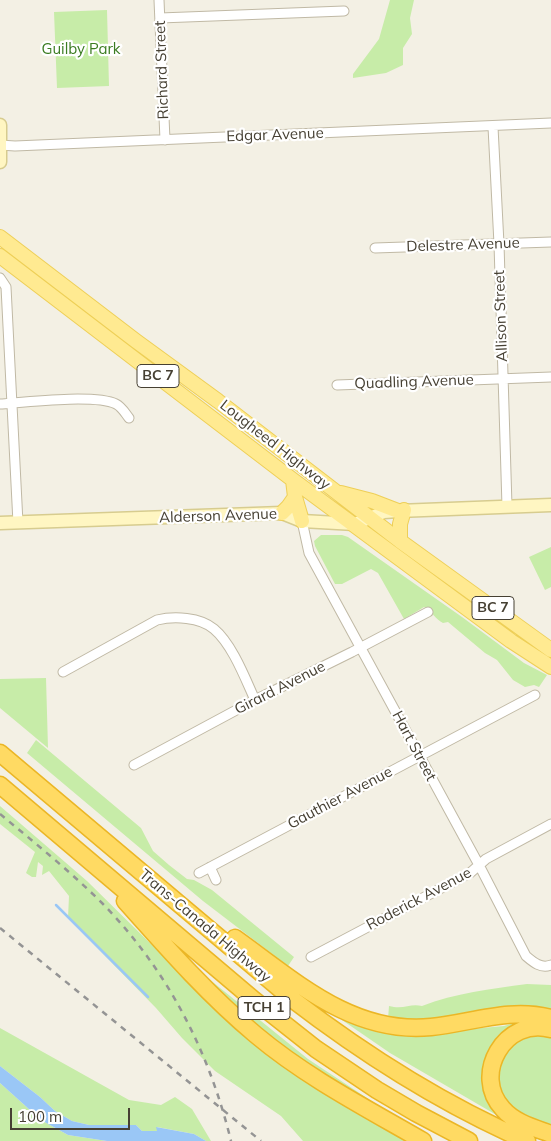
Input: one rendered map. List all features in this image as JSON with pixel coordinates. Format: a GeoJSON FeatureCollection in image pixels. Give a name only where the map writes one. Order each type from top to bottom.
{"type":"FeatureCollection","features":[{"type":"Feature","properties":{"kind":"highway","name":"Trans-Canada Highway"},"geometry":{"type":"LineString","coordinates":[[0,753],[292,999],[354,1045],[434,1094],[527,1141]]}},
{"type":"Feature","properties":{"kind":"highway","name":"Trans-Canada Highway"},"geometry":{"type":"LineString","coordinates":[[0,785],[254,1000],[316,1049],[377,1090],[469,1141]]}},
{"type":"Feature","properties":{"kind":"highway"},"geometry":{"type":"LineString","coordinates":[[77,850],[180,961],[255,1035],[344,1095],[423,1141]]}},
{"type":"Feature","properties":{"kind":"highway"},"geometry":{"type":"LineString","coordinates":[[145,875],[322,1000],[356,1017],[383,1024],[415,1028],[449,1025],[502,1014],[525,1014],[551,1018]]}},
{"type":"Feature","properties":{"kind":"highway"},"geometry":{"type":"LineString","coordinates":[[551,1029],[535,1028],[522,1030],[505,1040],[494,1057],[490,1074],[493,1093],[503,1109],[528,1126],[551,1134]]}},
{"type":"Feature","properties":{"kind":"main road","name":"Lougheed Highway"},"geometry":{"type":"LineString","coordinates":[[0,237],[114,326],[218,401],[400,541],[551,650]]}},
{"type":"Feature","properties":{"kind":"main road","name":"Lougheed Highway"},"geometry":{"type":"LineString","coordinates":[[0,256],[293,480],[511,641],[551,668]]}},
{"type":"Feature","properties":{"kind":"main road"},"geometry":{"type":"LineString","coordinates":[[293,480],[295,497],[302,521]]}},
{"type":"Feature","properties":{"kind":"main road"},"geometry":{"type":"LineString","coordinates":[[335,492],[401,510],[400,541]]}},
{"type":"Feature","properties":{"kind":"main road"},"geometry":{"type":"LineString","coordinates":[[282,512],[295,497]]}},
{"type":"Feature","properties":{"kind":"street","name":"Richard Street"},"geometry":{"type":"LineString","coordinates":[[159,0],[165,140]]}},
{"type":"Feature","properties":{"kind":"street"},"geometry":{"type":"LineString","coordinates":[[160,18],[344,11]]}},
{"type":"Feature","properties":{"kind":"street","name":"Edgar Avenue"},"geometry":{"type":"LineString","coordinates":[[1,145],[15,146],[493,127],[551,123]]}},
{"type":"Feature","properties":{"kind":"street"},"geometry":{"type":"LineString","coordinates":[[0,126],[0,162]]}},
{"type":"Feature","properties":{"kind":"street","name":"Allison Street"},"geometry":{"type":"LineString","coordinates":[[493,127],[499,244],[507,506]]}},
{"type":"Feature","properties":{"kind":"street","name":"Delestre Avenue"},"geometry":{"type":"LineString","coordinates":[[375,248],[551,242]]}},
{"type":"Feature","properties":{"kind":"street"},"geometry":{"type":"LineString","coordinates":[[0,278],[6,287],[4,335],[11,403],[18,523]]}},
{"type":"Feature","properties":{"kind":"street","name":"Quadling Avenue"},"geometry":{"type":"LineString","coordinates":[[337,385],[551,378]]}},
{"type":"Feature","properties":{"kind":"street"},"geometry":{"type":"LineString","coordinates":[[0,404],[96,399],[118,405],[129,418]]}},
{"type":"Feature","properties":{"kind":"street","name":"Alderson Avenue"},"geometry":{"type":"LineString","coordinates":[[0,523],[282,512],[302,521],[354,524],[384,512],[401,510],[551,505]]}},
{"type":"Feature","properties":{"kind":"street","name":"Hart Street"},"geometry":{"type":"LineString","coordinates":[[302,521],[309,553],[479,865],[526,956],[537,965],[548,967],[551,965]]}},
{"type":"Feature","properties":{"kind":"street","name":"Girard Avenue"},"geometry":{"type":"LineString","coordinates":[[134,765],[255,700],[361,648],[428,612]]}},
{"type":"Feature","properties":{"kind":"street"},"geometry":{"type":"LineString","coordinates":[[63,672],[157,620],[175,618],[198,621],[213,627],[225,642],[255,700]]}},
{"type":"Feature","properties":{"kind":"street","name":"Gauthier Avenue"},"geometry":{"type":"LineString","coordinates":[[199,873],[535,695]]}},
{"type":"Feature","properties":{"kind":"street","name":"Roderick Avenue"},"geometry":{"type":"LineString","coordinates":[[312,957],[470,873],[486,859],[551,824]]}},
{"type":"Feature","properties":{"kind":"street"},"geometry":{"type":"LineString","coordinates":[[210,867],[216,880]]}},
{"type":"Feature","properties":{"kind":"green space"},"geometry":{"type":"Polygon","coordinates":[[[390,0],[414,0],[410,18],[412,34],[403,48],[403,65],[386,73],[353,78],[353,74],[379,39],[390,0]]]}},
{"type":"Feature","properties":{"kind":"green space","name":"Guilby Park"},"geometry":{"type":"Polygon","coordinates":[[[107,10],[109,86],[57,88],[54,12],[107,10]]]}},
{"type":"Feature","properties":{"kind":"green space"},"geometry":{"type":"Polygon","coordinates":[[[321,535],[342,535],[348,537],[524,663],[547,675],[539,687],[534,685],[525,687],[513,680],[497,660],[485,653],[448,622],[441,622],[424,607],[404,619],[378,573],[371,569],[342,584],[335,584],[315,546],[314,541],[321,535]]]}},
{"type":"Feature","properties":{"kind":"green space"},"geometry":{"type":"Polygon","coordinates":[[[551,547],[551,587],[545,590],[529,557],[551,547]]]}},
{"type":"Feature","properties":{"kind":"green space"},"geometry":{"type":"Polygon","coordinates":[[[46,678],[48,748],[0,708],[0,679],[46,678]]]}},
{"type":"Feature","properties":{"kind":"green space"},"geometry":{"type":"Polygon","coordinates":[[[36,740],[141,828],[153,851],[169,865],[187,879],[194,880],[212,890],[294,957],[288,966],[203,901],[27,753],[36,740]]]}},
{"type":"Feature","properties":{"kind":"green space"},"geometry":{"type":"Polygon","coordinates":[[[0,806],[87,881],[218,1010],[408,1141],[303,1141],[281,1116],[215,1071],[68,918],[69,896],[49,871],[42,875],[43,866],[38,862],[36,877],[26,873],[35,852],[0,824],[0,806]]]}},
{"type":"Feature","properties":{"kind":"green space"},"geometry":{"type":"Polygon","coordinates":[[[209,979],[308,1059],[379,1106],[377,1109],[283,1050],[207,981],[209,979]]]}},
{"type":"Feature","properties":{"kind":"green space"},"geometry":{"type":"Polygon","coordinates":[[[527,984],[551,985],[551,1011],[446,1019],[388,1019],[389,1006],[422,1006],[460,995],[527,984]]]}},
{"type":"Feature","properties":{"kind":"green space"},"geometry":{"type":"Polygon","coordinates":[[[343,1017],[426,1033],[504,1026],[517,1022],[526,1023],[492,1047],[505,1120],[390,1053],[342,1020],[343,1017]]]}},
{"type":"Feature","properties":{"kind":"green space"},"geometry":{"type":"Polygon","coordinates":[[[0,1028],[129,1100],[161,1105],[175,1097],[192,1109],[211,1141],[206,1141],[194,1134],[157,1127],[158,1131],[142,1131],[136,1125],[89,1125],[72,1121],[55,1111],[0,1066],[0,1028]]]}},
{"type":"Feature","properties":{"kind":"green space"},"geometry":{"type":"Polygon","coordinates":[[[535,1034],[551,1036],[551,1126],[517,1111],[507,1102],[498,1085],[497,1067],[514,1042],[535,1034]]]}},
{"type":"Feature","properties":{"kind":"green space"},"geometry":{"type":"Polygon","coordinates":[[[0,1083],[41,1120],[68,1135],[107,1141],[0,1141],[0,1083]]]}},
{"type":"Feature","properties":{"kind":"water"},"geometry":{"type":"Polygon","coordinates":[[[0,1066],[55,1111],[72,1121],[89,1125],[136,1125],[142,1131],[157,1131],[156,1127],[194,1134],[206,1141],[107,1141],[68,1135],[41,1120],[0,1083],[0,1066]]]}},
{"type":"Feature","properties":{"kind":"waterway"},"geometry":{"type":"LineString","coordinates":[[56,905],[148,997]]}},
{"type":"Feature","properties":{"kind":"railway"},"geometry":{"type":"LineString","coordinates":[[0,814],[91,892],[126,930],[147,957],[166,985],[198,1044],[211,1075],[231,1141]]}},
{"type":"Feature","properties":{"kind":"railway"},"geometry":{"type":"LineString","coordinates":[[0,928],[261,1141]]}}]}
